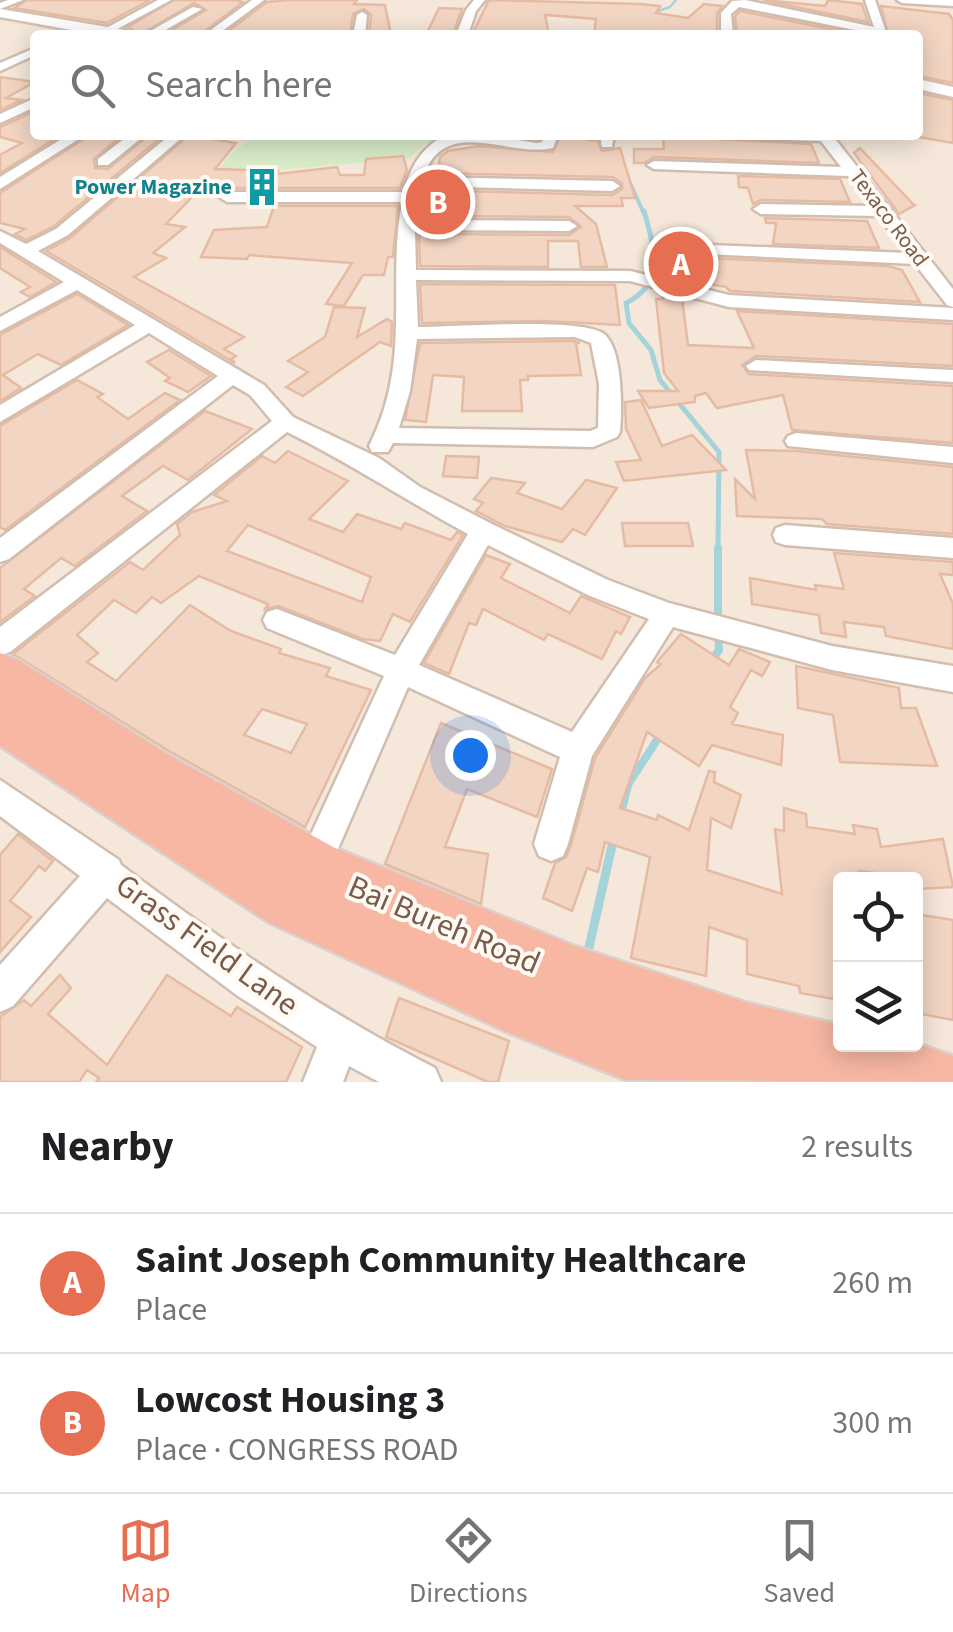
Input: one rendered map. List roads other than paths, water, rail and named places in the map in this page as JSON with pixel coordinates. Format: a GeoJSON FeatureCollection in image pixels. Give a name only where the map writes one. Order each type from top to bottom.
{"type":"FeatureCollection","features":[{"type":"Feature","properties":{"kind":"highway","name":"Bai Bureh Road"},"geometry":{"type":"LineString","coordinates":[[0,676],[147,774],[312,869],[572,978],[748,1038],[929,1082]]}},
{"type":"Feature","properties":{"kind":"highway","name":"Bai Bureh Road"},"geometry":{"type":"LineString","coordinates":[[0,716],[290,900],[528,1007],[626,1045],[741,1082]]}},
{"type":"Feature","properties":{"kind":"main road"},"geometry":{"type":"LineString","coordinates":[[0,10],[96,30]]}},
{"type":"Feature","properties":{"kind":"main road"},"geometry":{"type":"LineString","coordinates":[[923,72],[953,74]]}},
{"type":"Feature","properties":{"kind":"main road"},"geometry":{"type":"LineString","coordinates":[[923,85],[953,92]]}},
{"type":"Feature","properties":{"kind":"street"},"geometry":{"type":"LineString","coordinates":[[0,10],[18,0]]}},
{"type":"Feature","properties":{"kind":"street"},"geometry":{"type":"LineString","coordinates":[[108,30],[166,0]]}},
{"type":"Feature","properties":{"kind":"street"},"geometry":{"type":"LineString","coordinates":[[217,30],[258,0]]}},
{"type":"Feature","properties":{"kind":"street"},"geometry":{"type":"LineString","coordinates":[[870,0],[880,30]]}},
{"type":"Feature","properties":{"kind":"street"},"geometry":{"type":"LineString","coordinates":[[902,0],[953,2]]}},
{"type":"Feature","properties":{"kind":"street"},"geometry":{"type":"LineString","coordinates":[[726,30],[724,20],[738,2],[871,30]]}},
{"type":"Feature","properties":{"kind":"street"},"geometry":{"type":"LineString","coordinates":[[464,30],[476,5]]}},
{"type":"Feature","properties":{"kind":"street"},"geometry":{"type":"LineString","coordinates":[[158,30],[197,9]]}},
{"type":"Feature","properties":{"kind":"street"},"geometry":{"type":"LineString","coordinates":[[359,30],[362,16]]}},
{"type":"Feature","properties":{"kind":"street"},"geometry":{"type":"LineString","coordinates":[[78,30],[84,27]]}},
{"type":"Feature","properties":{"kind":"street"},"geometry":{"type":"LineString","coordinates":[[0,67],[30,53]]}},
{"type":"Feature","properties":{"kind":"street"},"geometry":{"type":"LineString","coordinates":[[0,119],[30,104]]}},
{"type":"Feature","properties":{"kind":"street"},"geometry":{"type":"LineString","coordinates":[[0,184],[70,140]]}},
{"type":"Feature","properties":{"kind":"street"},"geometry":{"type":"LineString","coordinates":[[103,162],[132,140]]}},
{"type":"Feature","properties":{"kind":"street"},"geometry":{"type":"LineString","coordinates":[[25,251],[62,232],[172,140]]}},
{"type":"Feature","properties":{"kind":"street"},"geometry":{"type":"LineString","coordinates":[[371,464],[386,435],[408,333],[405,274],[413,189],[431,150],[449,140]]}},
{"type":"Feature","properties":{"kind":"street"},"geometry":{"type":"LineString","coordinates":[[488,140],[537,148],[548,145],[550,140]]}},
{"type":"Feature","properties":{"kind":"street","name":"Texaco Road"},"geometry":{"type":"LineString","coordinates":[[828,140],[953,301]]}},
{"type":"Feature","properties":{"kind":"street"},"geometry":{"type":"LineString","coordinates":[[654,165],[854,172]]}},
{"type":"Feature","properties":{"kind":"street"},"geometry":{"type":"LineString","coordinates":[[227,197],[612,186]]}},
{"type":"Feature","properties":{"kind":"street"},"geometry":{"type":"LineString","coordinates":[[762,209],[886,211]]}},
{"type":"Feature","properties":{"kind":"street"},"geometry":{"type":"LineString","coordinates":[[410,225],[568,226]]}},
{"type":"Feature","properties":{"kind":"street"},"geometry":{"type":"LineString","coordinates":[[0,236],[257,390],[285,422],[371,464],[412,493],[483,531],[599,588],[667,614],[749,632],[832,658],[953,679]]}},
{"type":"Feature","properties":{"kind":"street"},"geometry":{"type":"LineString","coordinates":[[711,250],[920,258]]}},
{"type":"Feature","properties":{"kind":"street"},"geometry":{"type":"LineString","coordinates":[[405,274],[630,276],[729,302],[953,314]]}},
{"type":"Feature","properties":{"kind":"street"},"geometry":{"type":"LineString","coordinates":[[0,324],[78,282]]}},
{"type":"Feature","properties":{"kind":"street"},"geometry":{"type":"LineString","coordinates":[[0,415],[149,325]]}},
{"type":"Feature","properties":{"kind":"street"},"geometry":{"type":"LineString","coordinates":[[386,435],[592,439],[609,432],[603,345],[594,336],[576,331],[408,333]]}},
{"type":"Feature","properties":{"kind":"street"},"geometry":{"type":"LineString","coordinates":[[756,366],[953,376]]}},
{"type":"Feature","properties":{"kind":"street"},"geometry":{"type":"LineString","coordinates":[[0,552],[233,375]]}},
{"type":"Feature","properties":{"kind":"street"},"geometry":{"type":"LineString","coordinates":[[0,643],[285,422]]}},
{"type":"Feature","properties":{"kind":"street"},"geometry":{"type":"LineString","coordinates":[[796,441],[953,455]]}},
{"type":"Feature","properties":{"kind":"street"},"geometry":{"type":"LineString","coordinates":[[312,869],[401,670],[483,531]]}},
{"type":"Feature","properties":{"kind":"street"},"geometry":{"type":"LineString","coordinates":[[785,535],[953,548]]}},
{"type":"Feature","properties":{"kind":"street"},"geometry":{"type":"LineString","coordinates":[[551,844],[578,750],[667,614]]}},
{"type":"Feature","properties":{"kind":"street"},"geometry":{"type":"LineString","coordinates":[[277,620],[401,670],[578,750]]}},
{"type":"Feature","properties":{"kind":"street","name":"Grass Field Lane"},"geometry":{"type":"LineString","coordinates":[[0,796],[107,872],[216,958],[339,1040],[421,1082]]}},
{"type":"Feature","properties":{"kind":"street"},"geometry":{"type":"LineString","coordinates":[[0,993],[107,872]]}},
{"type":"Feature","properties":{"kind":"street"},"geometry":{"type":"LineString","coordinates":[[323,1082],[339,1040]]}},
{"type":"Feature","properties":{"kind":"waterway"},"geometry":{"type":"LineString","coordinates":[[652,13],[670,7],[676,0]]}},
{"type":"Feature","properties":{"kind":"waterway"},"geometry":{"type":"LineString","coordinates":[[623,167],[644,214]]}},
{"type":"Feature","properties":{"kind":"waterway"},"geometry":{"type":"LineString","coordinates":[[644,211],[653,263],[647,286],[626,303],[629,323],[651,350],[660,380],[719,452],[718,550]]}},
{"type":"Feature","properties":{"kind":"waterway"},"geometry":{"type":"LineString","coordinates":[[718,550],[718,620]]}},
{"type":"Feature","properties":{"kind":"waterway"},"geometry":{"type":"LineString","coordinates":[[711,662],[719,650],[718,632]]}},
{"type":"Feature","properties":{"kind":"waterway"},"geometry":{"type":"LineString","coordinates":[[628,785],[661,734]]}},
{"type":"Feature","properties":{"kind":"waterway"},"geometry":{"type":"LineString","coordinates":[[620,815],[628,785]]}},
{"type":"Feature","properties":{"kind":"waterway"},"geometry":{"type":"LineString","coordinates":[[587,956],[614,837]]}},
{"type":"Feature","properties":{"kind":"place","name":"Power Magazine"},"geometry":{"type":"Point","coordinates":[262,187]}},
{"type":"Feature","properties":{"kind":"place","name":"Lowcost Housing 3"},"geometry":{"type":"Point","coordinates":[438,202]}},
{"type":"Feature","properties":{"kind":"place","name":"Saint Joseph Community Healthcare"},"geometry":{"type":"Point","coordinates":[681,264]}}]}
